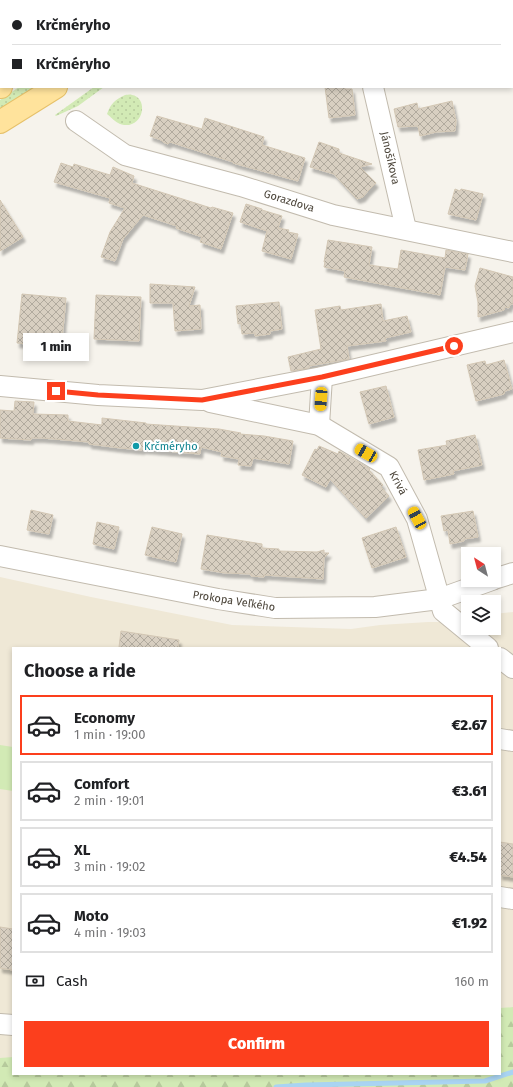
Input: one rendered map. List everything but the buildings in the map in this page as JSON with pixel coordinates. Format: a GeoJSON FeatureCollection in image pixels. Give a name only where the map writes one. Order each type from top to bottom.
{"type":"FeatureCollection","features":[{"type":"Feature","properties":{"kind":"main road"},"geometry":{"type":"LineString","coordinates":[[0,122],[54,88]]}},
{"type":"Feature","properties":{"kind":"street","name":"Jánošíkova"},"geometry":{"type":"LineString","coordinates":[[373,88],[406,229]]}},
{"type":"Feature","properties":{"kind":"street","name":"Gorazdova"},"geometry":{"type":"LineString","coordinates":[[76,121],[125,155],[241,186],[333,214],[513,252]]}},
{"type":"Feature","properties":{"kind":"street"},"geometry":{"type":"LineString","coordinates":[[202,400],[322,377],[513,332]]}},
{"type":"Feature","properties":{"kind":"street"},"geometry":{"type":"LineString","coordinates":[[0,386],[98,395],[202,400],[319,425],[322,377]]}},
{"type":"Feature","properties":{"kind":"street","name":"Krivá"},"geometry":{"type":"LineString","coordinates":[[319,425],[389,467],[417,518],[443,611],[487,647]]}},
{"type":"Feature","properties":{"kind":"street","name":"Prokopa Veľkého"},"geometry":{"type":"LineString","coordinates":[[0,556],[218,599],[275,608],[375,608],[439,599],[473,587]]}},
{"type":"Feature","properties":{"kind":"street","name":"Prokopa Veľkého"},"geometry":{"type":"LineString","coordinates":[[501,577],[513,573]]}},
{"type":"Feature","properties":{"kind":"street"},"geometry":{"type":"LineString","coordinates":[[501,659],[513,668]]}},
{"type":"Feature","properties":{"kind":"street"},"geometry":{"type":"LineString","coordinates":[[501,739],[513,741]]}},
{"type":"Feature","properties":{"kind":"street"},"geometry":{"type":"LineString","coordinates":[[501,897],[513,899]]}},
{"type":"Feature","properties":{"kind":"street"},"geometry":{"type":"LineString","coordinates":[[0,1024],[12,1025]]}},
{"type":"Feature","properties":{"kind":"shaded area"},"geometry":{"type":"Polygon","coordinates":[[[0,577],[232,625],[351,629],[380,625],[442,622],[461,626],[461,635],[501,635],[501,613],[513,612],[513,1007],[501,1009],[501,647],[12,647],[12,1062],[0,1063],[0,577]]]}},
{"type":"Feature","properties":{"kind":"green space"},"geometry":{"type":"Polygon","coordinates":[[[18,88],[34,88],[0,110],[0,100],[18,88]]]}},
{"type":"Feature","properties":{"kind":"green space"},"geometry":{"type":"Polygon","coordinates":[[[93,88],[103,88],[78,106],[56,116],[55,115],[93,88]]]}},
{"type":"Feature","properties":{"kind":"green space"},"geometry":{"type":"Polygon","coordinates":[[[125,95],[137,97],[142,104],[139,119],[135,123],[129,125],[122,125],[118,123],[107,114],[114,102],[125,95]]]}},
{"type":"Feature","properties":{"kind":"green space"},"geometry":{"type":"Polygon","coordinates":[[[0,745],[12,747],[12,791],[0,789],[0,745]]]}},
{"type":"Feature","properties":{"kind":"green space"},"geometry":{"type":"Polygon","coordinates":[[[513,1007],[513,1087],[0,1087],[0,1058],[12,1057],[12,1075],[501,1075],[501,1008],[513,1007]]]}},
{"type":"Feature","properties":{"kind":"waterway"},"geometry":{"type":"LineString","coordinates":[[276,1087],[485,1081],[513,1072]]}},
{"type":"Feature","properties":{"kind":"place","name":"Krčméryho"},"geometry":{"type":"Point","coordinates":[136,446]}},
{"type":"Feature","properties":{"kind":"route"},"geometry":{"type":"LineString","coordinates":[[56,391],[98,395],[202,400],[322,377],[454,346]]}}]}
